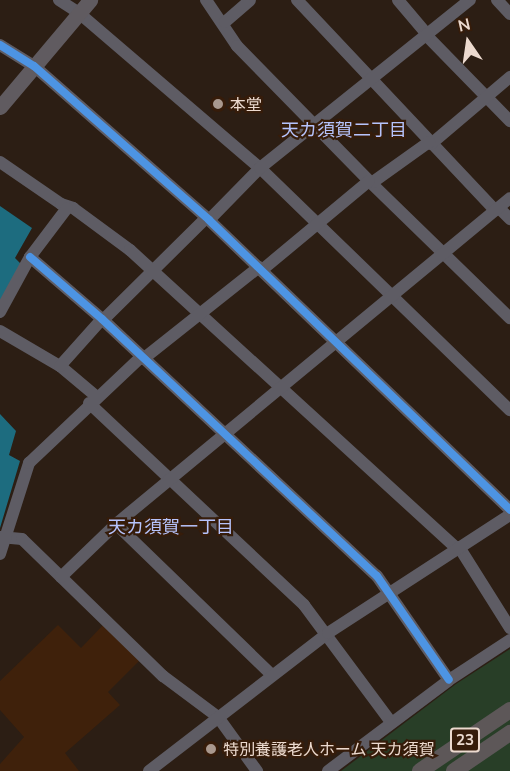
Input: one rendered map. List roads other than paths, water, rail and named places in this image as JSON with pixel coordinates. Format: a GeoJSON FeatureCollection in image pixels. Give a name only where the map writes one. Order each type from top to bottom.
{"type":"FeatureCollection","features":[{"type":"Feature","properties":{"kind":"highway","name":"23"},"geometry":{"type":"LineString","coordinates":[[420,771],[510,710]]}},
{"type":"Feature","properties":{"kind":"highway","name":"23"},"geometry":{"type":"LineString","coordinates":[[454,771],[510,733]]}},
{"type":"Feature","properties":{"kind":"main road"},"geometry":{"type":"LineString","coordinates":[[0,107],[90,0]]}},
{"type":"Feature","properties":{"kind":"street"},"geometry":{"type":"LineString","coordinates":[[58,0],[79,13],[260,168],[510,410]]}},
{"type":"Feature","properties":{"kind":"street"},"geometry":{"type":"LineString","coordinates":[[206,0],[225,22],[237,46],[510,318]]}},
{"type":"Feature","properties":{"kind":"street"},"geometry":{"type":"LineString","coordinates":[[225,22],[250,0]]}},
{"type":"Feature","properties":{"kind":"street"},"geometry":{"type":"LineString","coordinates":[[297,0],[430,143],[510,219]]}},
{"type":"Feature","properties":{"kind":"street"},"geometry":{"type":"LineString","coordinates":[[398,0],[426,34],[510,121]]}},
{"type":"Feature","properties":{"kind":"street"},"geometry":{"type":"LineString","coordinates":[[60,366],[103,319],[260,168],[370,77],[470,0]]}},
{"type":"Feature","properties":{"kind":"street"},"geometry":{"type":"LineString","coordinates":[[497,0],[510,14]]}},
{"type":"Feature","properties":{"kind":"street"},"geometry":{"type":"LineString","coordinates":[[0,45],[34,66],[207,219],[337,341],[510,513],[328,633],[151,770]]}},
{"type":"Feature","properties":{"kind":"street"},"geometry":{"type":"LineString","coordinates":[[0,555],[28,463],[93,400],[142,358],[260,269],[316,222],[430,143],[510,77]]}},
{"type":"Feature","properties":{"kind":"street"},"geometry":{"type":"LineString","coordinates":[[0,162],[66,208],[73,208],[153,270],[200,312],[458,548],[510,628]]}},
{"type":"Feature","properties":{"kind":"street"},"geometry":{"type":"LineString","coordinates":[[61,577],[116,524],[510,198]]}},
{"type":"Feature","properties":{"kind":"street"},"geometry":{"type":"LineString","coordinates":[[0,312],[30,257],[66,208]]}},
{"type":"Feature","properties":{"kind":"street"},"geometry":{"type":"LineString","coordinates":[[30,257],[103,319],[390,590],[449,680]]}},
{"type":"Feature","properties":{"kind":"street"},"geometry":{"type":"LineString","coordinates":[[0,331],[60,366],[171,478],[270,571],[328,633],[391,722]]}},
{"type":"Feature","properties":{"kind":"street"},"geometry":{"type":"LineString","coordinates":[[116,524],[272,675]]}},
{"type":"Feature","properties":{"kind":"street"},"geometry":{"type":"LineString","coordinates":[[4,536],[22,538],[163,676],[218,717],[257,771]]}},
{"type":"Feature","properties":{"kind":"street"},"geometry":{"type":"LineString","coordinates":[[328,771],[391,722],[510,639]]}},
{"type":"Feature","properties":{"kind":"water"},"geometry":{"type":"Polygon","coordinates":[[[0,206],[32,228],[15,258],[22,265],[0,303],[0,206]]]}},
{"type":"Feature","properties":{"kind":"water"},"geometry":{"type":"Polygon","coordinates":[[[0,414],[16,431],[9,455],[20,461],[0,528],[0,414]]]}},
{"type":"Feature","properties":{"kind":"place","name":"本堂"},"geometry":{"type":"Point","coordinates":[218,104]}},
{"type":"Feature","properties":{"kind":"place","name":"特別養護老人ホーム 天カ須賀"},"geometry":{"type":"Point","coordinates":[211,749]}},
{"type":"Feature","properties":{"kind":"district","name":"天カ須賀二丁目"},"geometry":{"type":"Point","coordinates":[344,130]}},
{"type":"Feature","properties":{"kind":"district","name":"天カ須賀一丁目"},"geometry":{"type":"Point","coordinates":[171,527]}}]}
